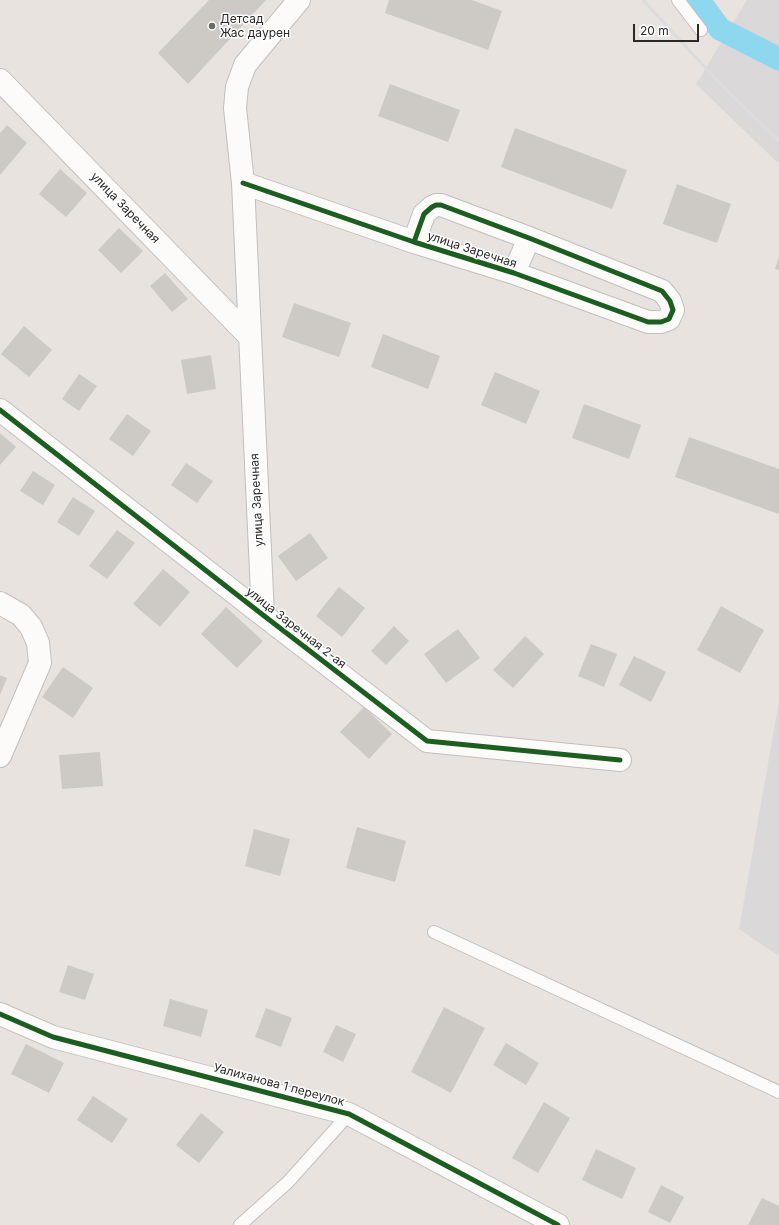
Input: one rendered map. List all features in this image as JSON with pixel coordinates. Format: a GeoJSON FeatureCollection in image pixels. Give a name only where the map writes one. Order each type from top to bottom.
{"type":"FeatureCollection","features":[{"type":"Feature","properties":{"kind":"street","name":"улица Заречная"},"geometry":{"type":"LineString","coordinates":[[262,615],[243,183],[235,108],[237,87],[246,65],[299,0]]}},
{"type":"Feature","properties":{"kind":"street","name":"улица Заречная"},"geometry":{"type":"LineString","coordinates":[[0,80],[250,337]]}},
{"type":"Feature","properties":{"kind":"street","name":"улица Заречная"},"geometry":{"type":"LineString","coordinates":[[243,183],[414,242],[514,273],[648,322],[660,322],[669,319],[673,310],[670,301],[662,291],[529,238]]}},
{"type":"Feature","properties":{"kind":"street"},"geometry":{"type":"LineString","coordinates":[[414,242],[424,214],[432,207],[441,205],[529,238],[514,273]]}},
{"type":"Feature","properties":{"kind":"street","name":"улица Заречная 2-ая"},"geometry":{"type":"LineString","coordinates":[[0,410],[262,615],[427,741],[620,760]]}},
{"type":"Feature","properties":{"kind":"street"},"geometry":{"type":"LineString","coordinates":[[0,603],[21,615],[31,628],[38,643],[40,663],[0,756]]}},
{"type":"Feature","properties":{"kind":"street","name":"Уалиханова 1 переулок"},"geometry":{"type":"LineString","coordinates":[[0,1014],[54,1037],[349,1114],[558,1225]]}},
{"type":"Feature","properties":{"kind":"lane"},"geometry":{"type":"LineString","coordinates":[[678,0],[701,30]]}},
{"type":"Feature","properties":{"kind":"lane"},"geometry":{"type":"LineString","coordinates":[[434,932],[779,1092]]}},
{"type":"Feature","properties":{"kind":"lane"},"geometry":{"type":"LineString","coordinates":[[240,1225],[288,1182],[349,1114]]}},
{"type":"Feature","properties":{"kind":"shaded area"},"geometry":{"type":"Polygon","coordinates":[[[747,0],[779,0],[779,164],[696,84],[747,0]]]}},
{"type":"Feature","properties":{"kind":"shaded area"},"geometry":{"type":"Polygon","coordinates":[[[779,701],[779,956],[739,929],[779,701]]]}},
{"type":"Feature","properties":{"kind":"building","name":"Детсад Жас даурен"},"geometry":{"type":"Polygon","coordinates":[[[209,0],[266,0],[188,84],[158,53],[209,0]]]}},
{"type":"Feature","properties":{"kind":"building"},"geometry":{"type":"Polygon","coordinates":[[[389,0],[472,0],[502,11],[488,50],[385,13],[389,0]]]}},
{"type":"Feature","properties":{"kind":"building"},"geometry":{"type":"Polygon","coordinates":[[[390,84],[460,110],[448,142],[378,116],[390,84]]]}},
{"type":"Feature","properties":{"kind":"building"},"geometry":{"type":"Polygon","coordinates":[[[7,125],[27,143],[0,175],[0,133],[7,125]]]}},
{"type":"Feature","properties":{"kind":"building"},"geometry":{"type":"Polygon","coordinates":[[[515,128],[627,170],[612,209],[501,167],[515,128]]]}},
{"type":"Feature","properties":{"kind":"building"},"geometry":{"type":"Polygon","coordinates":[[[60,169],[87,193],[66,217],[39,194],[60,169]]]}},
{"type":"Feature","properties":{"kind":"building"},"geometry":{"type":"Polygon","coordinates":[[[677,184],[731,204],[717,243],[663,224],[677,184]]]}},
{"type":"Feature","properties":{"kind":"building"},"geometry":{"type":"Polygon","coordinates":[[[119,228],[143,251],[121,273],[98,250],[119,228]]]}},
{"type":"Feature","properties":{"kind":"building"},"geometry":{"type":"Polygon","coordinates":[[[779,257],[779,270],[775,269],[779,257]]]}},
{"type":"Feature","properties":{"kind":"building"},"geometry":{"type":"Polygon","coordinates":[[[165,273],[188,299],[172,312],[150,286],[165,273]]]}},
{"type":"Feature","properties":{"kind":"building"},"geometry":{"type":"Polygon","coordinates":[[[294,303],[351,323],[339,357],[282,337],[294,303]]]}},
{"type":"Feature","properties":{"kind":"building"},"geometry":{"type":"Polygon","coordinates":[[[24,326],[52,350],[29,377],[1,354],[24,326]]]}},
{"type":"Feature","properties":{"kind":"building"},"geometry":{"type":"Polygon","coordinates":[[[383,334],[440,356],[428,389],[371,367],[383,334]]]}},
{"type":"Feature","properties":{"kind":"building"},"geometry":{"type":"Polygon","coordinates":[[[211,355],[216,389],[187,394],[181,360],[211,355]]]}},
{"type":"Feature","properties":{"kind":"building"},"geometry":{"type":"Polygon","coordinates":[[[495,372],[540,391],[526,424],[481,405],[495,372]]]}},
{"type":"Feature","properties":{"kind":"building"},"geometry":{"type":"Polygon","coordinates":[[[79,374],[97,386],[79,411],[62,399],[79,374]]]}},
{"type":"Feature","properties":{"kind":"building"},"geometry":{"type":"Polygon","coordinates":[[[584,404],[641,425],[629,459],[572,438],[584,404]]]}},
{"type":"Feature","properties":{"kind":"building"},"geometry":{"type":"Polygon","coordinates":[[[127,414],[151,431],[133,456],[109,439],[127,414]]]}},
{"type":"Feature","properties":{"kind":"building"},"geometry":{"type":"Polygon","coordinates":[[[0,433],[16,447],[0,465],[0,433]]]}},
{"type":"Feature","properties":{"kind":"building"},"geometry":{"type":"Polygon","coordinates":[[[689,437],[779,469],[779,514],[675,477],[689,437]]]}},
{"type":"Feature","properties":{"kind":"building"},"geometry":{"type":"Polygon","coordinates":[[[186,463],[213,481],[197,503],[171,485],[186,463]]]}},
{"type":"Feature","properties":{"kind":"building"},"geometry":{"type":"Polygon","coordinates":[[[33,471],[55,485],[43,505],[20,491],[33,471]]]}},
{"type":"Feature","properties":{"kind":"building"},"geometry":{"type":"Polygon","coordinates":[[[73,497],[95,511],[79,536],[57,522],[73,497]]]}},
{"type":"Feature","properties":{"kind":"building"},"geometry":{"type":"Polygon","coordinates":[[[117,530],[135,543],[107,579],[89,566],[117,530]]]}},
{"type":"Feature","properties":{"kind":"building"},"geometry":{"type":"Polygon","coordinates":[[[310,533],[328,558],[296,581],[278,556],[310,533]]]}},
{"type":"Feature","properties":{"kind":"building"},"geometry":{"type":"Polygon","coordinates":[[[163,569],[190,592],[160,627],[133,604],[163,569]]]}},
{"type":"Feature","properties":{"kind":"building"},"geometry":{"type":"Polygon","coordinates":[[[339,587],[365,608],[342,637],[316,616],[339,587]]]}},
{"type":"Feature","properties":{"kind":"building"},"geometry":{"type":"Polygon","coordinates":[[[721,606],[764,630],[740,673],[697,650],[721,606]]]}},
{"type":"Feature","properties":{"kind":"building"},"geometry":{"type":"Polygon","coordinates":[[[226,607],[263,641],[237,668],[201,634],[226,607]]]}},
{"type":"Feature","properties":{"kind":"building"},"geometry":{"type":"Polygon","coordinates":[[[394,626],[409,641],[386,665],[371,651],[394,626]]]}},
{"type":"Feature","properties":{"kind":"building"},"geometry":{"type":"Polygon","coordinates":[[[458,629],[480,658],[446,683],[424,654],[458,629]]]}},
{"type":"Feature","properties":{"kind":"building"},"geometry":{"type":"Polygon","coordinates":[[[525,636],[544,654],[513,688],[493,670],[525,636]]]}},
{"type":"Feature","properties":{"kind":"building"},"geometry":{"type":"Polygon","coordinates":[[[591,644],[617,654],[604,687],[578,676],[591,644]]]}},
{"type":"Feature","properties":{"kind":"building"},"geometry":{"type":"Polygon","coordinates":[[[634,656],[666,672],[651,702],[619,685],[634,656]]]}},
{"type":"Feature","properties":{"kind":"building"},"geometry":{"type":"Polygon","coordinates":[[[63,667],[93,688],[73,718],[42,697],[63,667]]]}},
{"type":"Feature","properties":{"kind":"building"},"geometry":{"type":"Polygon","coordinates":[[[0,675],[7,678],[0,695],[0,675]]]}},
{"type":"Feature","properties":{"kind":"building"},"geometry":{"type":"Polygon","coordinates":[[[364,707],[392,734],[369,759],[340,732],[364,707]]]}},
{"type":"Feature","properties":{"kind":"building"},"geometry":{"type":"Polygon","coordinates":[[[100,752],[103,786],[62,789],[59,755],[100,752]]]}},
{"type":"Feature","properties":{"kind":"building"},"geometry":{"type":"Polygon","coordinates":[[[357,827],[406,841],[395,882],[346,868],[357,827]]]}},
{"type":"Feature","properties":{"kind":"building"},"geometry":{"type":"Polygon","coordinates":[[[254,829],[290,839],[280,876],[245,866],[254,829]]]}},
{"type":"Feature","properties":{"kind":"building"},"geometry":{"type":"Polygon","coordinates":[[[68,965],[94,974],[85,1000],[59,992],[68,965]]]}},
{"type":"Feature","properties":{"kind":"building"},"geometry":{"type":"Polygon","coordinates":[[[170,999],[208,1010],[201,1037],[163,1026],[170,999]]]}},
{"type":"Feature","properties":{"kind":"building"},"geometry":{"type":"Polygon","coordinates":[[[444,1007],[485,1028],[451,1093],[411,1072],[444,1007]]]}},
{"type":"Feature","properties":{"kind":"building"},"geometry":{"type":"Polygon","coordinates":[[[266,1008],[292,1018],[281,1047],[255,1037],[266,1008]]]}},
{"type":"Feature","properties":{"kind":"building"},"geometry":{"type":"Polygon","coordinates":[[[336,1025],[356,1034],[343,1062],[323,1052],[336,1025]]]}},
{"type":"Feature","properties":{"kind":"building"},"geometry":{"type":"Polygon","coordinates":[[[506,1043],[539,1063],[526,1085],[493,1065],[506,1043]]]}},
{"type":"Feature","properties":{"kind":"building"},"geometry":{"type":"Polygon","coordinates":[[[26,1044],[64,1063],[49,1093],[11,1074],[26,1044]]]}},
{"type":"Feature","properties":{"kind":"building"},"geometry":{"type":"Polygon","coordinates":[[[93,1096],[128,1119],[112,1143],[77,1120],[93,1096]]]}},
{"type":"Feature","properties":{"kind":"building"},"geometry":{"type":"Polygon","coordinates":[[[544,1102],[570,1118],[538,1173],[512,1158],[544,1102]]]}},
{"type":"Feature","properties":{"kind":"building"},"geometry":{"type":"Polygon","coordinates":[[[201,1113],[224,1132],[199,1163],[176,1145],[201,1113]]]}},
{"type":"Feature","properties":{"kind":"building"},"geometry":{"type":"Polygon","coordinates":[[[596,1149],[636,1168],[622,1199],[582,1180],[596,1149]]]}},
{"type":"Feature","properties":{"kind":"building"},"geometry":{"type":"Polygon","coordinates":[[[661,1185],[684,1197],[670,1223],[648,1212],[661,1185]]]}},
{"type":"Feature","properties":{"kind":"building"},"geometry":{"type":"Polygon","coordinates":[[[762,1198],[779,1206],[779,1225],[748,1225],[762,1198]]]}},
{"type":"Feature","properties":{"kind":"waterway"},"geometry":{"type":"LineString","coordinates":[[699,0],[720,29],[779,59]]}},
{"type":"Feature","properties":{"kind":"railway"},"geometry":{"type":"LineString","coordinates":[[643,0],[726,90],[779,141]]}},
{"type":"Feature","properties":{"kind":"cycle path"},"geometry":{"type":"LineString","coordinates":[[243,183],[414,242],[514,273],[648,322],[661,322],[669,319],[673,310],[670,301],[662,291],[441,205],[432,207],[424,214],[414,242]]}},
{"type":"Feature","properties":{"kind":"cycle path"},"geometry":{"type":"LineString","coordinates":[[0,410],[427,741],[620,760]]}},
{"type":"Feature","properties":{"kind":"cycle path"},"geometry":{"type":"LineString","coordinates":[[0,1014],[53,1037],[349,1114],[558,1225]]}},
{"type":"Feature","properties":{"kind":"place","name":"Детсад Жас даурен"},"geometry":{"type":"Point","coordinates":[212,26]}}]}
